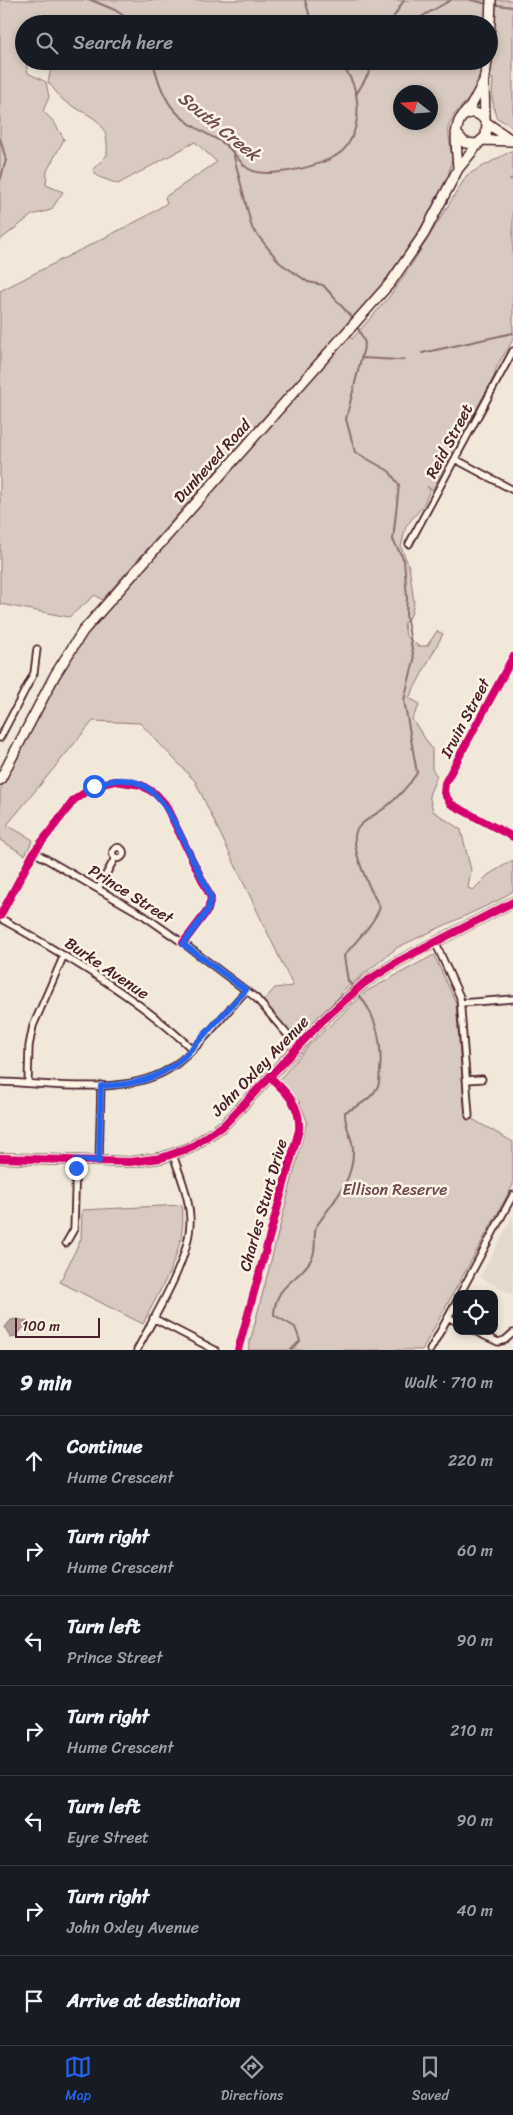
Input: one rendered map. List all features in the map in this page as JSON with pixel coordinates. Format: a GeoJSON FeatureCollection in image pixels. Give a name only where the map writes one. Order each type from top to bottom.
{"type":"FeatureCollection","features":[{"type":"Feature","properties":{"kind":"main road"},"geometry":{"type":"LineString","coordinates":[[490,15],[491,0]]}},
{"type":"Feature","properties":{"kind":"main road"},"geometry":{"type":"LineString","coordinates":[[481,141],[487,132],[484,82],[486,70]]}},
{"type":"Feature","properties":{"kind":"main road"},"geometry":{"type":"LineString","coordinates":[[458,170],[456,126],[460,118],[471,106],[484,82]]}},
{"type":"Feature","properties":{"kind":"main road"},"geometry":{"type":"LineString","coordinates":[[460,118],[473,113],[513,141]]}},
{"type":"Feature","properties":{"kind":"main road"},"geometry":{"type":"LineString","coordinates":[[456,133],[465,143],[513,141]]}},
{"type":"Feature","properties":{"kind":"main road","name":"Dunheved Road"},"geometry":{"type":"LineString","coordinates":[[0,780],[54,675],[83,631],[367,310],[413,252],[458,170],[481,141]]}},
{"type":"Feature","properties":{"kind":"main road","name":"John Oxley Avenue"},"geometry":{"type":"LineString","coordinates":[[0,1158],[140,1162],[173,1155],[198,1143],[220,1128],[348,997],[364,984],[399,961],[436,944],[513,902]]}},
{"type":"Feature","properties":{"kind":"street","name":"Reid Street"},"geometry":{"type":"LineString","coordinates":[[409,544],[513,351]]}},
{"type":"Feature","properties":{"kind":"street"},"geometry":{"type":"LineString","coordinates":[[455,459],[513,490]]}},
{"type":"Feature","properties":{"kind":"street"},"geometry":{"type":"LineString","coordinates":[[0,738],[34,673],[37,649]]}},
{"type":"Feature","properties":{"kind":"street","name":"Irwin Street"},"geometry":{"type":"LineString","coordinates":[[513,657],[445,783],[444,793],[451,804],[513,837]]}},
{"type":"Feature","properties":{"kind":"street"},"geometry":{"type":"LineString","coordinates":[[0,917],[34,852],[74,800],[89,788],[119,780],[137,783],[149,789],[168,808],[211,898],[208,910],[183,944]]}},
{"type":"Feature","properties":{"kind":"street","name":"Prince Street"},"geometry":{"type":"LineString","coordinates":[[34,852],[148,918],[246,990],[256,998],[298,1047]]}},
{"type":"Feature","properties":{"kind":"street"},"geometry":{"type":"LineString","coordinates":[[98,889],[115,858]]}},
{"type":"Feature","properties":{"kind":"street","name":"Burke Avenue"},"geometry":{"type":"LineString","coordinates":[[0,917],[98,975],[168,1027],[192,1049]]}},
{"type":"Feature","properties":{"kind":"street"},"geometry":{"type":"LineString","coordinates":[[436,944],[455,982],[461,1003],[469,1116]]}},
{"type":"Feature","properties":{"kind":"street"},"geometry":{"type":"LineString","coordinates":[[28,1083],[31,1034],[64,955]]}},
{"type":"Feature","properties":{"kind":"street"},"geometry":{"type":"LineString","coordinates":[[0,1082],[101,1086],[128,1085],[151,1079],[175,1065],[246,990]]}},
{"type":"Feature","properties":{"kind":"street"},"geometry":{"type":"LineString","coordinates":[[461,1003],[513,1000]]}},
{"type":"Feature","properties":{"kind":"street","name":"Charles Sturt Drive"},"geometry":{"type":"LineString","coordinates":[[238,1350],[299,1130],[299,1118],[294,1104],[270,1077]]}},
{"type":"Feature","properties":{"kind":"street"},"geometry":{"type":"LineString","coordinates":[[467,1080],[482,1079]]}},
{"type":"Feature","properties":{"kind":"street"},"geometry":{"type":"LineString","coordinates":[[99,1161],[101,1086]]}},
{"type":"Feature","properties":{"kind":"street"},"geometry":{"type":"LineString","coordinates":[[137,1350],[182,1260],[190,1234],[188,1202],[173,1155]]}},
{"type":"Feature","properties":{"kind":"street"},"geometry":{"type":"LineString","coordinates":[[66,1243],[74,1229],[76,1160]]}},
{"type":"Feature","properties":{"kind":"street"},"geometry":{"type":"LineString","coordinates":[[462,1290],[513,1196]]}},
{"type":"Feature","properties":{"kind":"street"},"geometry":{"type":"LineString","coordinates":[[430,1350],[453,1308]]}},
{"type":"Feature","properties":{"kind":"street"},"geometry":{"type":"LineString","coordinates":[[448,1317],[453,1320]]}},
{"type":"Feature","properties":{"kind":"street"},"geometry":{"type":"LineString","coordinates":[[153,1318],[216,1350]]}},
{"type":"Feature","properties":{"kind":"street"},"geometry":{"type":"LineString","coordinates":[[483,1335],[498,1342],[505,1340],[513,1333]]}},
{"type":"Feature","properties":{"kind":"shaded area"},"geometry":{"type":"Polygon","coordinates":[[[513,1216],[513,1295],[480,1277],[513,1216]]]}},
{"type":"Feature","properties":{"kind":"shaded area"},"geometry":{"type":"Polygon","coordinates":[[[17,1319],[29,1322],[15,1337],[10,1338],[5,1327],[11,1320],[17,1319]]]}},
{"type":"Feature","properties":{"kind":"green space"},"geometry":{"type":"Polygon","coordinates":[[[0,0],[513,0],[513,128],[496,117],[492,98],[493,79],[479,76],[471,96],[454,115],[448,128],[452,159],[448,177],[419,231],[383,284],[345,330],[253,429],[102,600],[95,595],[69,617],[0,604],[0,291],[145,217],[167,203],[165,197],[217,162],[195,142],[118,184],[99,177],[92,170],[107,155],[105,132],[96,120],[63,100],[48,82],[51,70],[498,70],[498,15],[15,15],[15,70],[28,70],[28,73],[46,82],[49,97],[43,111],[54,122],[64,139],[47,171],[46,185],[63,192],[51,210],[32,215],[0,240],[0,0]]]}},
{"type":"Feature","properties":{"kind":"green space"},"geometry":{"type":"Polygon","coordinates":[[[513,150],[513,177],[509,180],[513,178],[513,339],[432,490],[427,486],[430,490],[423,506],[406,526],[401,547],[409,566],[414,602],[411,615],[404,623],[406,636],[418,646],[427,646],[437,631],[443,634],[409,698],[420,704],[412,719],[432,749],[432,769],[437,776],[429,795],[433,811],[461,830],[471,870],[468,888],[473,890],[488,875],[513,860],[513,891],[499,900],[398,947],[341,992],[342,994],[300,1036],[294,1037],[263,1001],[275,988],[293,986],[195,781],[140,723],[93,721],[7,825],[33,840],[25,855],[0,840],[0,790],[55,682],[86,634],[349,337],[352,339],[389,297],[407,272],[467,175],[513,150]]]}},
{"type":"Feature","properties":{"kind":"green space","name":"Ellison Reserve"},"geometry":{"type":"Polygon","coordinates":[[[434,955],[456,1003],[465,1115],[513,1142],[513,1185],[455,1290],[453,1290],[453,1294],[422,1350],[248,1350],[307,1121],[299,1101],[279,1080],[311,1043],[367,991],[434,955]]]}},
{"type":"Feature","properties":{"kind":"green space"},"geometry":{"type":"Polygon","coordinates":[[[182,1205],[183,1221],[177,1252],[172,1267],[143,1324],[60,1282],[81,1239],[82,1210],[182,1205]]]}},
{"type":"Feature","properties":{"kind":"waterway","name":"South Creek"},"geometry":{"type":"LineString","coordinates":[[91,0],[122,15]]}},
{"type":"Feature","properties":{"kind":"waterway","name":"South Creek"},"geometry":{"type":"LineString","coordinates":[[305,0],[309,15]]}},
{"type":"Feature","properties":{"kind":"waterway"},"geometry":{"type":"LineString","coordinates":[[395,15],[404,0]]}},
{"type":"Feature","properties":{"kind":"waterway"},"geometry":{"type":"LineString","coordinates":[[424,15],[451,0]]}},
{"type":"Feature","properties":{"kind":"waterway"},"geometry":{"type":"LineString","coordinates":[[471,0],[487,4]]}},
{"type":"Feature","properties":{"kind":"waterway"},"geometry":{"type":"LineString","coordinates":[[497,5],[513,7]]}},
{"type":"Feature","properties":{"kind":"waterway","name":"South Creek"},"geometry":{"type":"LineString","coordinates":[[155,70],[162,91],[168,102],[183,119],[225,144],[248,169],[262,173],[288,171],[316,164],[329,159],[346,147],[356,126],[357,102],[351,79],[345,70]]}},
{"type":"Feature","properties":{"kind":"waterway"},"geometry":{"type":"LineString","coordinates":[[356,95],[370,70]]}},
{"type":"Feature","properties":{"kind":"waterway","name":"South Creek"},"geometry":{"type":"LineString","coordinates":[[0,138],[6,160],[0,181]]}},
{"type":"Feature","properties":{"kind":"waterway"},"geometry":{"type":"LineString","coordinates":[[232,149],[252,228],[280,263],[308,282],[323,285],[353,319]]}},
{"type":"Feature","properties":{"kind":"waterway"},"geometry":{"type":"LineString","coordinates":[[354,988],[348,981],[344,956],[369,927],[380,907],[362,868],[355,845],[355,835],[358,828],[394,800],[417,773],[404,700],[414,660],[406,615],[407,597],[404,560],[393,540],[399,485],[389,471],[355,452],[346,419],[365,343],[357,326]]}},
{"type":"Feature","properties":{"kind":"waterway"},"geometry":{"type":"LineString","coordinates":[[422,353],[513,333]]}},
{"type":"Feature","properties":{"kind":"waterway"},"geometry":{"type":"LineString","coordinates":[[362,358],[404,359]]}},
{"type":"Feature","properties":{"kind":"waterway"},"geometry":{"type":"LineString","coordinates":[[291,1350],[300,1341],[295,1327],[274,1315],[275,1304],[283,1289],[301,1273],[312,1258],[316,1227],[341,1191],[350,1172],[353,1150],[345,1112],[368,1099],[379,1083],[381,1060],[377,1029],[369,1010],[357,992]]}},
{"type":"Feature","properties":{"kind":"cycle path"},"geometry":{"type":"LineString","coordinates":[[513,657],[445,783],[444,793],[451,804],[513,837]]}},
{"type":"Feature","properties":{"kind":"cycle path"},"geometry":{"type":"LineString","coordinates":[[0,916],[34,852],[74,800],[94,786],[115,781],[141,785],[156,794],[165,804],[211,898],[208,910],[183,943]]}},
{"type":"Feature","properties":{"kind":"cycle path"},"geometry":{"type":"LineString","coordinates":[[0,1158],[130,1162],[161,1158],[190,1148],[224,1125],[322,1021],[364,983],[399,961],[513,902]]}},
{"type":"Feature","properties":{"kind":"cycle path"},"geometry":{"type":"LineString","coordinates":[[238,1350],[299,1130],[298,1113],[295,1106],[287,1094],[270,1077]]}},
{"type":"Feature","properties":{"kind":"route"},"geometry":{"type":"LineString","coordinates":[[76,1168],[76,1160],[99,1161],[101,1086],[136,1083],[158,1076],[171,1068],[181,1060],[246,990],[183,944],[208,910],[211,898],[168,808],[149,789],[132,782],[119,780],[94,786]]}}]}
